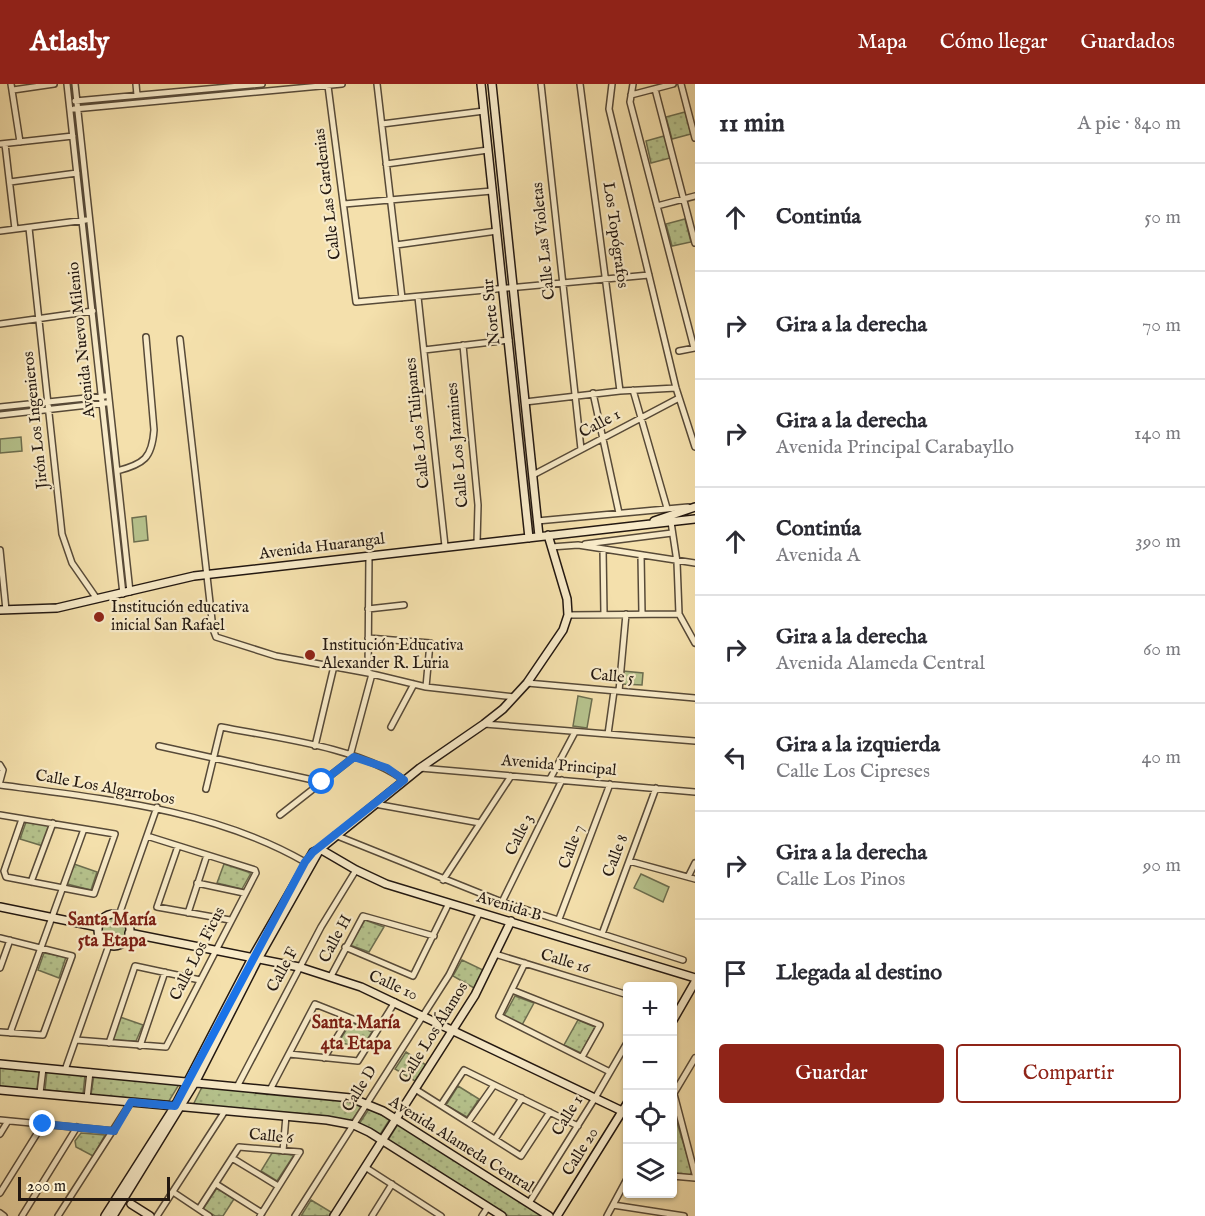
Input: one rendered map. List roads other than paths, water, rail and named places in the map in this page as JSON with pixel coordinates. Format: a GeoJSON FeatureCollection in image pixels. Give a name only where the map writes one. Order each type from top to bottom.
{"type":"FeatureCollection","features":[{"type":"Feature","properties":{"kind":"street"},"geometry":{"type":"LineString","coordinates":[[20,142],[12,87],[54,84]]}},
{"type":"Feature","properties":{"kind":"street","name":"Avenida Nuevo Milenio"},"geometry":{"type":"LineString","coordinates":[[67,84],[126,593]]}},
{"type":"Feature","properties":{"kind":"street","name":"Avenida Nuevo Milenio"},"geometry":{"type":"LineString","coordinates":[[75,84],[117,471],[126,593]]}},
{"type":"Feature","properties":{"kind":"street"},"geometry":{"type":"LineString","coordinates":[[136,84],[137,95]]}},
{"type":"Feature","properties":{"kind":"street"},"geometry":{"type":"LineString","coordinates":[[69,101],[197,87],[262,84]]}},
{"type":"Feature","properties":{"kind":"street"},"geometry":{"type":"LineString","coordinates":[[69,110],[284,87],[342,84]]}},
{"type":"Feature","properties":{"kind":"street"},"geometry":{"type":"LineString","coordinates":[[377,84],[402,298],[649,275]]}},
{"type":"Feature","properties":{"kind":"street","name":"Norte Sur"},"geometry":{"type":"LineString","coordinates":[[481,84],[529,538]]}},
{"type":"Feature","properties":{"kind":"street","name":"Norte Sur"},"geometry":{"type":"LineString","coordinates":[[492,84],[539,536]]}},
{"type":"Feature","properties":{"kind":"street","name":"Calle Las Violetas"},"geometry":{"type":"LineString","coordinates":[[541,84],[573,395],[581,449]]}},
{"type":"Feature","properties":{"kind":"street","name":"Los Topógrafos"},"geometry":{"type":"LineString","coordinates":[[580,84],[608,279],[620,391]]}},
{"type":"Feature","properties":{"kind":"street"},"geometry":{"type":"LineString","coordinates":[[612,84],[609,110],[676,388],[695,447]]}},
{"type":"Feature","properties":{"kind":"street"},"geometry":{"type":"LineString","coordinates":[[633,84],[630,102],[694,348],[679,351]]}},
{"type":"Feature","properties":{"kind":"street"},"geometry":{"type":"LineString","coordinates":[[631,95],[673,84]]}},
{"type":"Feature","properties":{"kind":"street"},"geometry":{"type":"LineString","coordinates":[[681,84],[695,138]]}},
{"type":"Feature","properties":{"kind":"street","name":"Calle Las Gardenias"},"geometry":{"type":"LineString","coordinates":[[328,86],[354,299],[360,302],[402,298]]}},
{"type":"Feature","properties":{"kind":"street"},"geometry":{"type":"LineString","coordinates":[[655,89],[695,243]]}},
{"type":"Feature","properties":{"kind":"street"},"geometry":{"type":"LineString","coordinates":[[382,124],[484,111]]}},
{"type":"Feature","properties":{"kind":"street"},"geometry":{"type":"LineString","coordinates":[[15,229],[3,144],[73,136]]}},
{"type":"Feature","properties":{"kind":"street"},"geometry":{"type":"LineString","coordinates":[[386,164],[488,150]]}},
{"type":"Feature","properties":{"kind":"street"},"geometry":{"type":"LineString","coordinates":[[10,182],[77,173]]}},
{"type":"Feature","properties":{"kind":"street"},"geometry":{"type":"LineString","coordinates":[[344,204],[492,191]]}},
{"type":"Feature","properties":{"kind":"street"},"geometry":{"type":"LineString","coordinates":[[657,206],[695,196]]}},
{"type":"Feature","properties":{"kind":"street"},"geometry":{"type":"LineString","coordinates":[[0,231],[90,220]]}},
{"type":"Feature","properties":{"kind":"street","name":"Jirón Los Ingenieros"},"geometry":{"type":"LineString","coordinates":[[29,228],[46,402],[65,549],[78,574],[97,599]]}},
{"type":"Feature","properties":{"kind":"street"},"geometry":{"type":"LineString","coordinates":[[396,245],[497,231]]}},
{"type":"Feature","properties":{"kind":"street","name":"Calle Los Tulipanes"},"geometry":{"type":"LineString","coordinates":[[418,297],[445,546]]}},
{"type":"Feature","properties":{"kind":"street"},"geometry":{"type":"LineString","coordinates":[[0,324],[93,312]]}},
{"type":"Feature","properties":{"kind":"street"},"geometry":{"type":"LineString","coordinates":[[117,471],[138,466],[153,445],[154,430],[146,337]]}},
{"type":"Feature","properties":{"kind":"street"},"geometry":{"type":"LineString","coordinates":[[180,339],[216,637],[276,656],[370,673],[426,687],[514,697]]}},
{"type":"Feature","properties":{"kind":"street"},"geometry":{"type":"LineString","coordinates":[[424,350],[509,340]]}},
{"type":"Feature","properties":{"kind":"street","name":"Calle Los Jazmines"},"geometry":{"type":"LineString","coordinates":[[463,345],[478,505],[477,543]]}},
{"type":"Feature","properties":{"kind":"street"},"geometry":{"type":"LineString","coordinates":[[525,402],[593,393],[676,388]]}},
{"type":"Feature","properties":{"kind":"street"},"geometry":{"type":"LineString","coordinates":[[633,390],[667,508]]}},
{"type":"Feature","properties":{"kind":"street"},"geometry":{"type":"LineString","coordinates":[[593,393],[605,437],[619,513]]}},
{"type":"Feature","properties":{"kind":"street"},"geometry":{"type":"LineString","coordinates":[[0,407],[109,395]]}},
{"type":"Feature","properties":{"kind":"street","name":"Calle 1"},"geometry":{"type":"LineString","coordinates":[[533,474],[679,398]]}},
{"type":"Feature","properties":{"kind":"street"},"geometry":{"type":"LineString","coordinates":[[0,415],[110,403]]}},
{"type":"Feature","properties":{"kind":"street"},"geometry":{"type":"LineString","coordinates":[[537,520],[695,507]]}},
{"type":"Feature","properties":{"kind":"street","name":"Avenida Huarangal"},"geometry":{"type":"LineString","coordinates":[[649,523],[671,513],[695,507]]}},
{"type":"Feature","properties":{"kind":"street","name":"Avenida Huarangal"},"geometry":{"type":"LineString","coordinates":[[3,610],[51,609],[207,575],[695,519]]}},
{"type":"Feature","properties":{"kind":"street"},"geometry":{"type":"LineString","coordinates":[[671,522],[677,561],[679,614],[695,643]]}},
{"type":"Feature","properties":{"kind":"street"},"geometry":{"type":"LineString","coordinates":[[551,547],[672,532]]}},
{"type":"Feature","properties":{"kind":"street"},"geometry":{"type":"LineString","coordinates":[[193,1081],[248,966],[255,959],[321,849],[335,835],[404,780],[484,724],[514,697],[527,683],[563,630],[568,615],[567,599],[548,535]]}},
{"type":"Feature","properties":{"kind":"street"},"geometry":{"type":"LineString","coordinates":[[578,545],[695,563]]}},
{"type":"Feature","properties":{"kind":"street"},"geometry":{"type":"LineString","coordinates":[[603,549],[604,614]]}},
{"type":"Feature","properties":{"kind":"street"},"geometry":{"type":"LineString","coordinates":[[0,550],[3,610]]}},
{"type":"Feature","properties":{"kind":"street"},"geometry":{"type":"LineString","coordinates":[[280,815],[352,757],[370,673],[369,555]]}},
{"type":"Feature","properties":{"kind":"street"},"geometry":{"type":"LineString","coordinates":[[641,555],[642,614]]}},
{"type":"Feature","properties":{"kind":"street"},"geometry":{"type":"LineString","coordinates":[[368,609],[404,605]]}},
{"type":"Feature","properties":{"kind":"street"},"geometry":{"type":"LineString","coordinates":[[608,734],[626,614]]}},
{"type":"Feature","properties":{"kind":"street"},"geometry":{"type":"LineString","coordinates":[[568,615],[679,614]]}},
{"type":"Feature","properties":{"kind":"street"},"geometry":{"type":"LineString","coordinates":[[368,638],[430,643],[426,687]]}},
{"type":"Feature","properties":{"kind":"street"},"geometry":{"type":"LineString","coordinates":[[315,746],[334,666]]}},
{"type":"Feature","properties":{"kind":"street","name":"Calle 5"},"geometry":{"type":"LineString","coordinates":[[527,683],[695,698]]}},
{"type":"Feature","properties":{"kind":"street"},"geometry":{"type":"LineString","coordinates":[[391,727],[414,684]]}},
{"type":"Feature","properties":{"kind":"street"},"geometry":{"type":"LineString","coordinates":[[484,724],[695,741]]}},
{"type":"Feature","properties":{"kind":"street"},"geometry":{"type":"LineString","coordinates":[[206,789],[221,727],[315,746],[387,768],[404,780]]}},
{"type":"Feature","properties":{"kind":"street"},"geometry":{"type":"LineString","coordinates":[[550,779],[575,732]]}},
{"type":"Feature","properties":{"kind":"street"},"geometry":{"type":"LineString","coordinates":[[159,746],[214,760],[322,782]]}},
{"type":"Feature","properties":{"kind":"street"},"geometry":{"type":"LineString","coordinates":[[0,765],[3,770],[0,783]]}},
{"type":"Feature","properties":{"kind":"street","name":"Avenida Principal"},"geometry":{"type":"LineString","coordinates":[[420,768],[695,792]]}},
{"type":"Feature","properties":{"kind":"street"},"geometry":{"type":"LineString","coordinates":[[443,880],[511,776]]}},
{"type":"Feature","properties":{"kind":"street","name":"Calle 3"},"geometry":{"type":"LineString","coordinates":[[502,902],[562,780]]}},
{"type":"Feature","properties":{"kind":"street","name":"Calle Los Algarrobos"},"geometry":{"type":"LineString","coordinates":[[0,783],[157,807],[270,842],[305,862]]}},
{"type":"Feature","properties":{"kind":"street","name":"Calle 7"},"geometry":{"type":"LineString","coordinates":[[559,920],[610,784]]}},
{"type":"Feature","properties":{"kind":"street","name":"Calle 8"},"geometry":{"type":"LineString","coordinates":[[602,934],[656,789]]}},
{"type":"Feature","properties":{"kind":"street"},"geometry":{"type":"LineString","coordinates":[[375,804],[480,823]]}},
{"type":"Feature","properties":{"kind":"street"},"geometry":{"type":"LineString","coordinates":[[119,915],[157,807]]}},
{"type":"Feature","properties":{"kind":"street"},"geometry":{"type":"LineString","coordinates":[[0,815],[116,835],[92,894],[6,877],[4,871],[22,819]]}},
{"type":"Feature","properties":{"kind":"street"},"geometry":{"type":"LineString","coordinates":[[31,882],[53,824]]}},
{"type":"Feature","properties":{"kind":"street"},"geometry":{"type":"LineString","coordinates":[[10,1033],[84,829]]}},
{"type":"Feature","properties":{"kind":"street","name":"Avenida B"},"geometry":{"type":"LineString","coordinates":[[335,835],[502,902],[683,960]]}},
{"type":"Feature","properties":{"kind":"street"},"geometry":{"type":"LineString","coordinates":[[147,836],[207,855],[188,913]]}},
{"type":"Feature","properties":{"kind":"street"},"geometry":{"type":"LineString","coordinates":[[178,846],[156,905],[159,908],[230,920]]}},
{"type":"Feature","properties":{"kind":"street"},"geometry":{"type":"LineString","coordinates":[[113,1216],[193,1081],[305,862],[313,852],[321,849]]}},
{"type":"Feature","properties":{"kind":"street","name":"Avenida B"},"geometry":{"type":"LineString","coordinates":[[321,849],[356,870],[386,884],[695,980]]}},
{"type":"Feature","properties":{"kind":"street","name":"Calle Los Ficus"},"geometry":{"type":"LineString","coordinates":[[140,1046],[166,1047],[256,871],[207,855]]}},
{"type":"Feature","properties":{"kind":"street"},"geometry":{"type":"LineString","coordinates":[[629,861],[695,879]]}},
{"type":"Feature","properties":{"kind":"street"},"geometry":{"type":"LineString","coordinates":[[688,877],[695,863]]}},
{"type":"Feature","properties":{"kind":"street","name":"Calle F"},"geometry":{"type":"LineString","coordinates":[[238,1085],[299,967],[356,870]]}},
{"type":"Feature","properties":{"kind":"street"},"geometry":{"type":"LineString","coordinates":[[197,884],[244,893]]}},
{"type":"Feature","properties":{"kind":"street"},"geometry":{"type":"LineString","coordinates":[[345,947],[413,976],[449,903]]}},
{"type":"Feature","properties":{"kind":"street"},"geometry":{"type":"LineString","coordinates":[[0,907],[98,927]]}},
{"type":"Feature","properties":{"kind":"street","name":"Calle D"},"geometry":{"type":"LineString","coordinates":[[295,1216],[453,968],[480,912]]}},
{"type":"Feature","properties":{"kind":"street"},"geometry":{"type":"LineString","coordinates":[[108,915],[119,915],[127,922],[129,933],[124,942],[109,945],[99,936],[98,927],[108,915]]}},
{"type":"Feature","properties":{"kind":"street","name":"Calle H"},"geometry":{"type":"LineString","coordinates":[[331,976],[363,916],[434,936]]}},
{"type":"Feature","properties":{"kind":"street","name":"Calle Los Álamos"},"geometry":{"type":"LineString","coordinates":[[334,1216],[475,995],[511,921]]}},
{"type":"Feature","properties":{"kind":"street","name":"Calle 10"},"geometry":{"type":"LineString","coordinates":[[129,933],[299,967],[331,976],[395,1001],[623,1112]]}},
{"type":"Feature","properties":{"kind":"street"},"geometry":{"type":"LineString","coordinates":[[0,938],[72,956],[44,1034],[41,1036],[0,1032]]}},
{"type":"Feature","properties":{"kind":"street"},"geometry":{"type":"LineString","coordinates":[[0,968],[10,940]]}},
{"type":"Feature","properties":{"kind":"street"},"geometry":{"type":"LineString","coordinates":[[65,1070],[109,945]]}},
{"type":"Feature","properties":{"kind":"street","name":"Calle 16"},"geometry":{"type":"LineString","coordinates":[[495,954],[623,994]]}},
{"type":"Feature","properties":{"kind":"street"},"geometry":{"type":"LineString","coordinates":[[243,956],[248,966]]}},
{"type":"Feature","properties":{"kind":"street"},"geometry":{"type":"LineString","coordinates":[[525,963],[499,1016],[610,1072]]}},
{"type":"Feature","properties":{"kind":"street"},"geometry":{"type":"LineString","coordinates":[[109,1043],[134,968],[200,980]]}},
{"type":"Feature","properties":{"kind":"street"},"geometry":{"type":"LineString","coordinates":[[75,1040],[140,1046],[165,972]]}},
{"type":"Feature","properties":{"kind":"street"},"geometry":{"type":"LineString","coordinates":[[677,1007],[695,980]]}},
{"type":"Feature","properties":{"kind":"street"},"geometry":{"type":"LineString","coordinates":[[512,990],[600,1025],[582,1057]]}},
{"type":"Feature","properties":{"kind":"street"},"geometry":{"type":"LineString","coordinates":[[289,1054],[358,1061],[395,1001]]}},
{"type":"Feature","properties":{"kind":"street"},"geometry":{"type":"LineString","coordinates":[[271,1088],[315,1004],[378,1029]]}},
{"type":"Feature","properties":{"kind":"street"},"geometry":{"type":"LineString","coordinates":[[324,1058],[349,1018]]}},
{"type":"Feature","properties":{"kind":"street","name":"Calle 1"},"geometry":{"type":"LineString","coordinates":[[529,1203],[578,1126],[623,1048]]}},
{"type":"Feature","properties":{"kind":"street"},"geometry":{"type":"LineString","coordinates":[[676,1090],[695,1058]]}},
{"type":"Feature","properties":{"kind":"street","name":"Avenida Alameda Central"},"geometry":{"type":"LineString","coordinates":[[0,1064],[329,1094],[367,1104],[396,1118],[549,1216]]}},
{"type":"Feature","properties":{"kind":"street"},"geometry":{"type":"LineString","coordinates":[[40,1093],[43,1068]]}},
{"type":"Feature","properties":{"kind":"street"},"geometry":{"type":"LineString","coordinates":[[441,1105],[464,1070],[578,1126]]}},
{"type":"Feature","properties":{"kind":"street"},"geometry":{"type":"LineString","coordinates":[[87,1098],[90,1072]]}},
{"type":"Feature","properties":{"kind":"street"},"geometry":{"type":"LineString","coordinates":[[468,1122],[494,1085]]}},
{"type":"Feature","properties":{"kind":"street"},"geometry":{"type":"LineString","coordinates":[[0,1089],[286,1116],[354,1125],[382,1140],[502,1216]]}},
{"type":"Feature","properties":{"kind":"street"},"geometry":{"type":"LineString","coordinates":[[415,1089],[521,1156],[550,1112]]}},
{"type":"Feature","properties":{"kind":"street"},"geometry":{"type":"LineString","coordinates":[[495,1139],[522,1098]]}},
{"type":"Feature","properties":{"kind":"street"},"geometry":{"type":"LineString","coordinates":[[58,1216],[131,1102]]}},
{"type":"Feature","properties":{"kind":"street"},"geometry":{"type":"LineString","coordinates":[[105,1216],[178,1106]]}},
{"type":"Feature","properties":{"kind":"street"},"geometry":{"type":"LineString","coordinates":[[677,1110],[695,1176],[677,1176]]}},
{"type":"Feature","properties":{"kind":"street"},"geometry":{"type":"LineString","coordinates":[[157,1216],[225,1111]]}},
{"type":"Feature","properties":{"kind":"street"},"geometry":{"type":"LineString","coordinates":[[283,1151],[286,1116]]}},
{"type":"Feature","properties":{"kind":"street","name":"Calle 20"},"geometry":{"type":"LineString","coordinates":[[557,1216],[623,1116]]}},
{"type":"Feature","properties":{"kind":"street"},"geometry":{"type":"LineString","coordinates":[[0,1120],[114,1131]]}},
{"type":"Feature","properties":{"kind":"street"},"geometry":{"type":"LineString","coordinates":[[0,1134],[8,1121]]}},
{"type":"Feature","properties":{"kind":"street"},"geometry":{"type":"LineString","coordinates":[[0,1193],[43,1124]]}},
{"type":"Feature","properties":{"kind":"street"},"geometry":{"type":"LineString","coordinates":[[22,1216],[77,1127]]}},
{"type":"Feature","properties":{"kind":"street","name":"Calle 6"},"geometry":{"type":"LineString","coordinates":[[232,1158],[239,1147],[300,1152],[261,1215]]}},
{"type":"Feature","properties":{"kind":"street"},"geometry":{"type":"LineString","coordinates":[[199,1209],[232,1158],[278,1186]]}},
{"type":"Feature","properties":{"kind":"street"},"geometry":{"type":"LineString","coordinates":[[365,1167],[441,1216]]}},
{"type":"Feature","properties":{"kind":"street"},"geometry":{"type":"LineString","coordinates":[[216,1184],[261,1215]]}},
{"type":"Feature","properties":{"kind":"street"},"geometry":{"type":"LineString","coordinates":[[372,1216],[392,1184]]}},
{"type":"Feature","properties":{"kind":"street"},"geometry":{"type":"LineString","coordinates":[[607,1216],[623,1185]]}},
{"type":"Feature","properties":{"kind":"street"},"geometry":{"type":"LineString","coordinates":[[173,1192],[210,1216]]}},
{"type":"Feature","properties":{"kind":"street"},"geometry":{"type":"LineString","coordinates":[[124,1199],[150,1216]]}},
{"type":"Feature","properties":{"kind":"street"},"geometry":{"type":"LineString","coordinates":[[613,1205],[684,1216]]}},
{"type":"Feature","properties":{"kind":"street"},"geometry":{"type":"LineString","coordinates":[[482,1216],[488,1207]]}},
{"type":"Feature","properties":{"kind":"street"},"geometry":{"type":"LineString","coordinates":[[0,1213],[4,1216]]}},
{"type":"Feature","properties":{"kind":"place","name":"Institución educativa inicial San Rafael"},"geometry":{"type":"Point","coordinates":[99,617]}},
{"type":"Feature","properties":{"kind":"place","name":"Institución Educativa Alexander R. Luria"},"geometry":{"type":"Point","coordinates":[310,655]}},
{"type":"Feature","properties":{"kind":"district","name":"Santa María 5ta Etapa"},"geometry":{"type":"Point","coordinates":[112,930]}},
{"type":"Feature","properties":{"kind":"district","name":"Santa María 4ta Etapa"},"geometry":{"type":"Point","coordinates":[356,1033]}}]}
